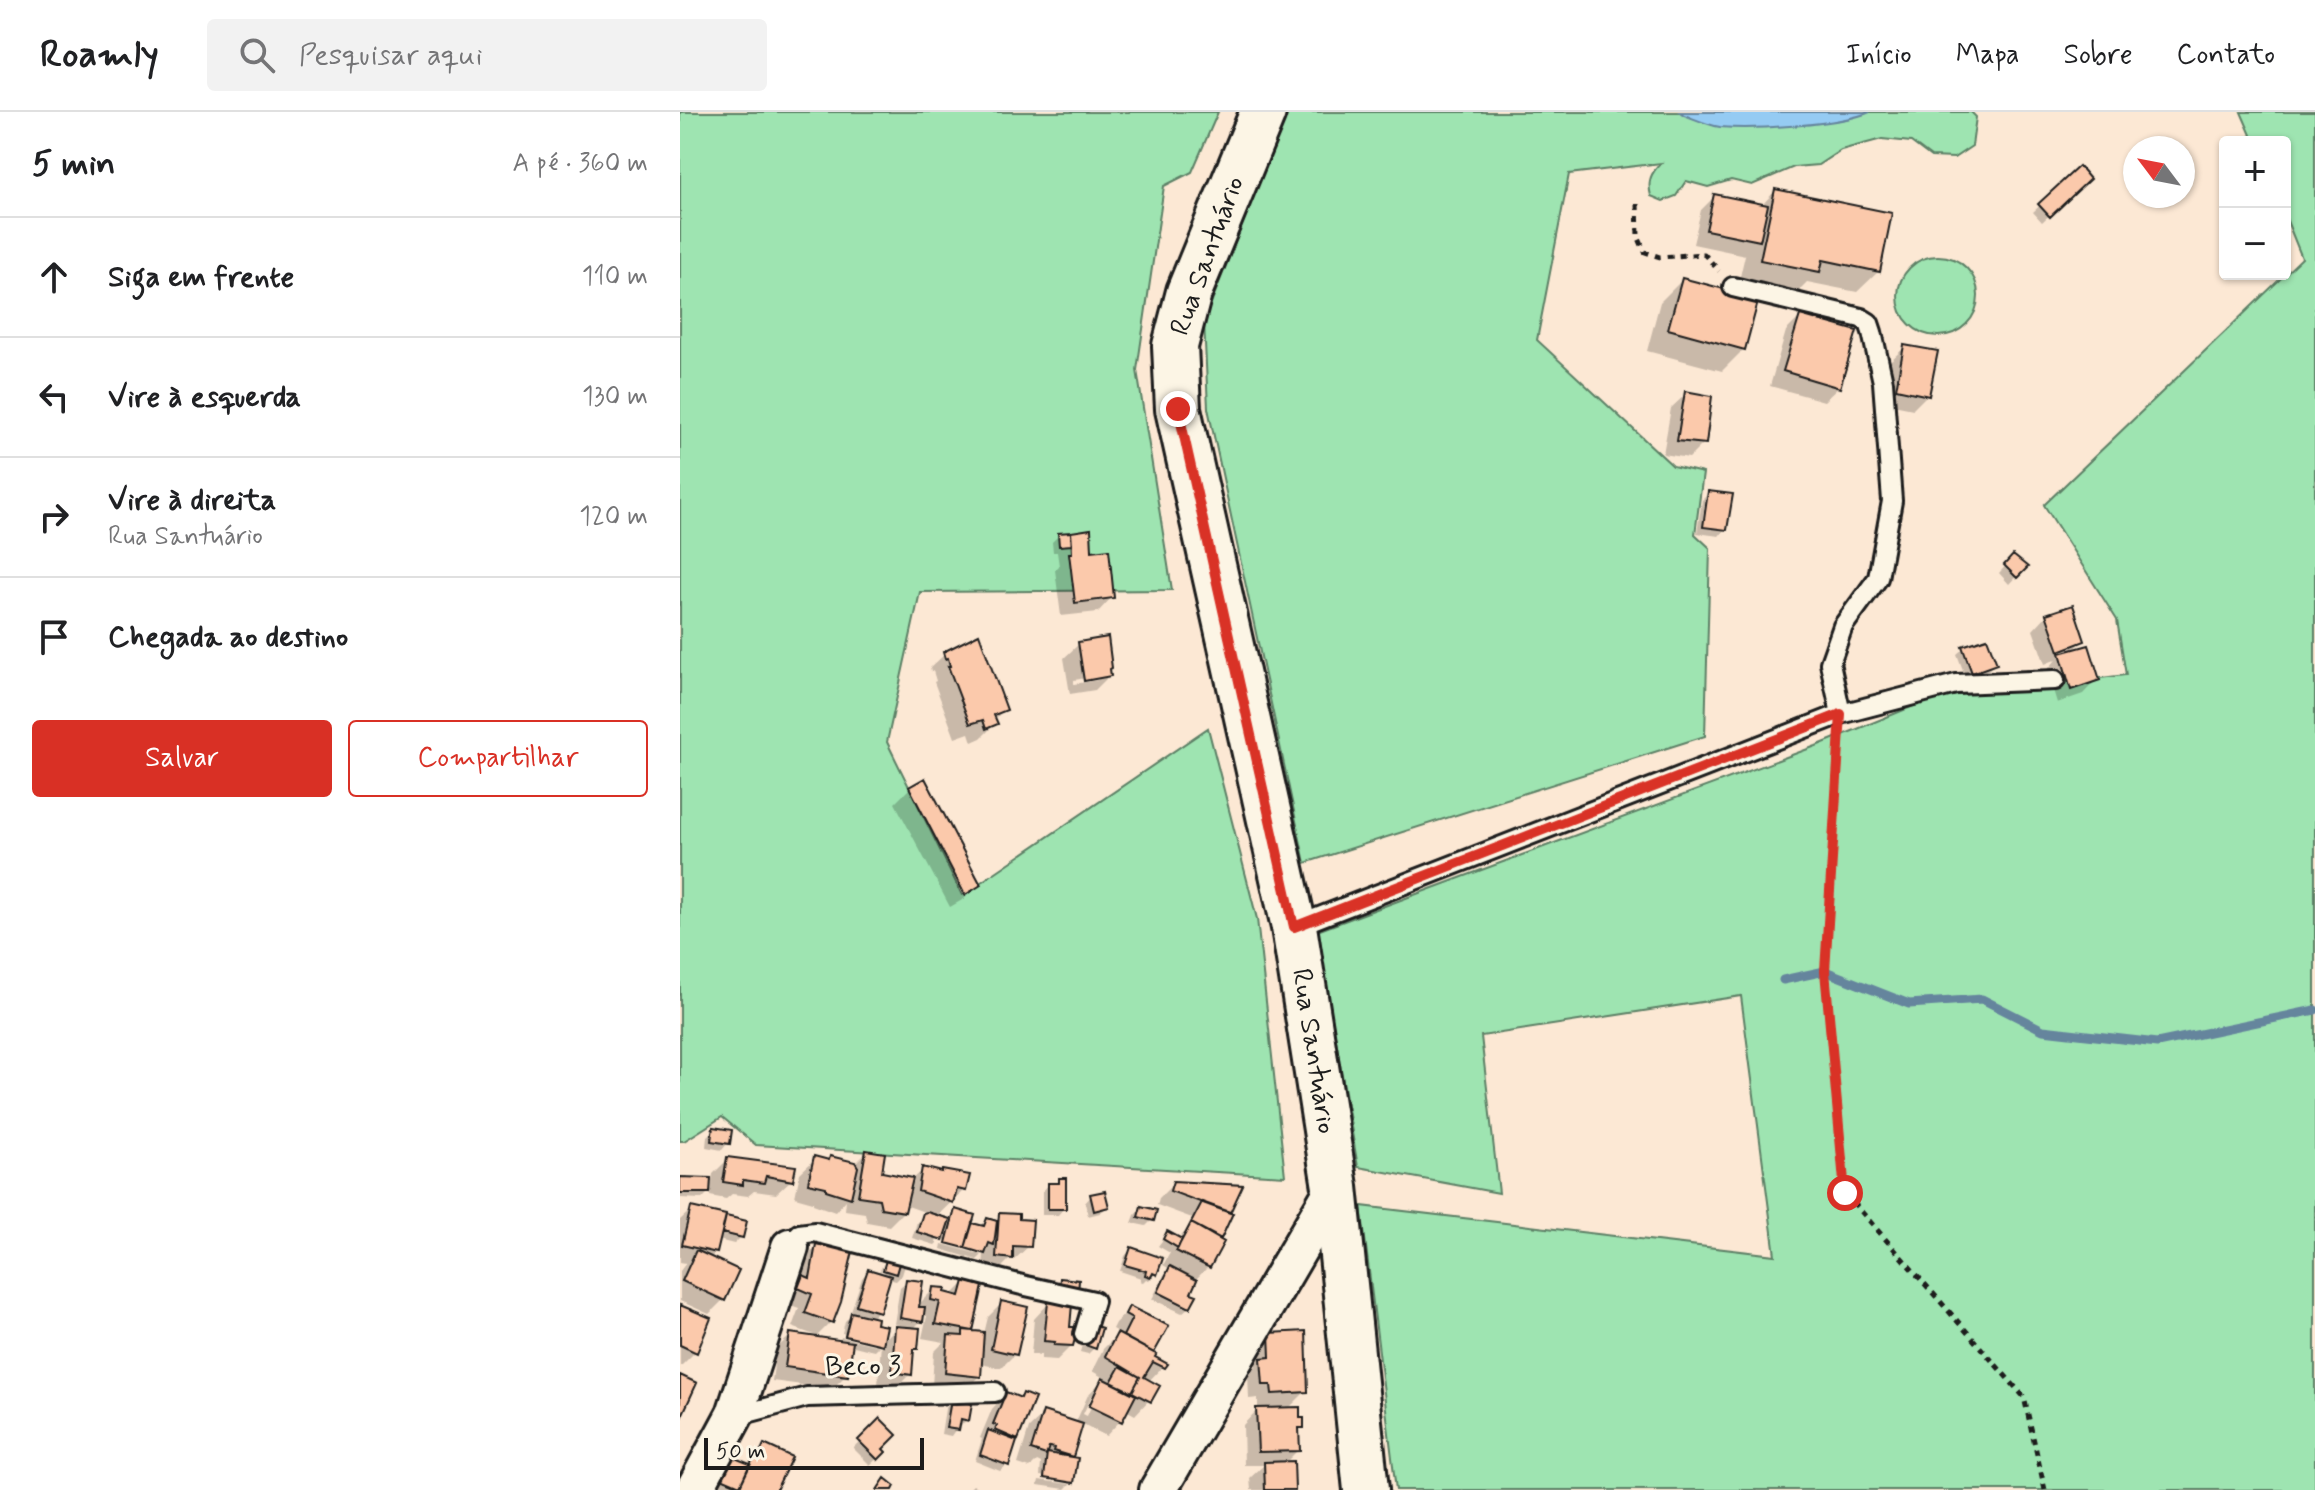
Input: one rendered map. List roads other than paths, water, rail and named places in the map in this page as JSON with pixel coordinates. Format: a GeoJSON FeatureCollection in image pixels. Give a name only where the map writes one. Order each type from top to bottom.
{"type":"FeatureCollection","features":[{"type":"Feature","properties":{"kind":"street","name":"Rua Santuário"},"geometry":{"type":"LineString","coordinates":[[1263,112],[1189,292],[1175,346],[1178,409],[1294,927],[1335,1187],[1366,1490]]}},
{"type":"Feature","properties":{"kind":"street"},"geometry":{"type":"LineString","coordinates":[[1158,1490],[1335,1187]]}},
{"type":"Feature","properties":{"kind":"street"},"geometry":{"type":"LineString","coordinates":[[694,1490],[735,1414],[790,1247]]}},
{"type":"Feature","properties":{"kind":"lane"},"geometry":{"type":"LineString","coordinates":[[1733,287],[1861,318],[1869,323],[1872,332],[1883,382],[1892,501],[1878,578],[1843,626],[1830,663],[1841,714]]}},
{"type":"Feature","properties":{"kind":"lane"},"geometry":{"type":"LineString","coordinates":[[1294,927],[1841,714],[1956,684],[2055,680]]}},
{"type":"Feature","properties":{"kind":"lane"},"geometry":{"type":"LineString","coordinates":[[790,1247],[799,1234],[815,1232],[1094,1301],[1084,1334]]}},
{"type":"Feature","properties":{"kind":"lane","name":"Beco 3"},"geometry":{"type":"LineString","coordinates":[[735,1414],[807,1397],[995,1392]]}},
{"type":"Feature","properties":{"kind":"water"},"geometry":{"type":"Polygon","coordinates":[[[1680,112],[1870,112],[1818,123],[1735,128],[1711,125],[1680,112]]]}},
{"type":"Feature","properties":{"kind":"waterway"},"geometry":{"type":"LineString","coordinates":[[1783,980],[1825,971],[1909,1004],[1982,999],[2043,1030],[2157,1043],[2315,1010]]}}]}
